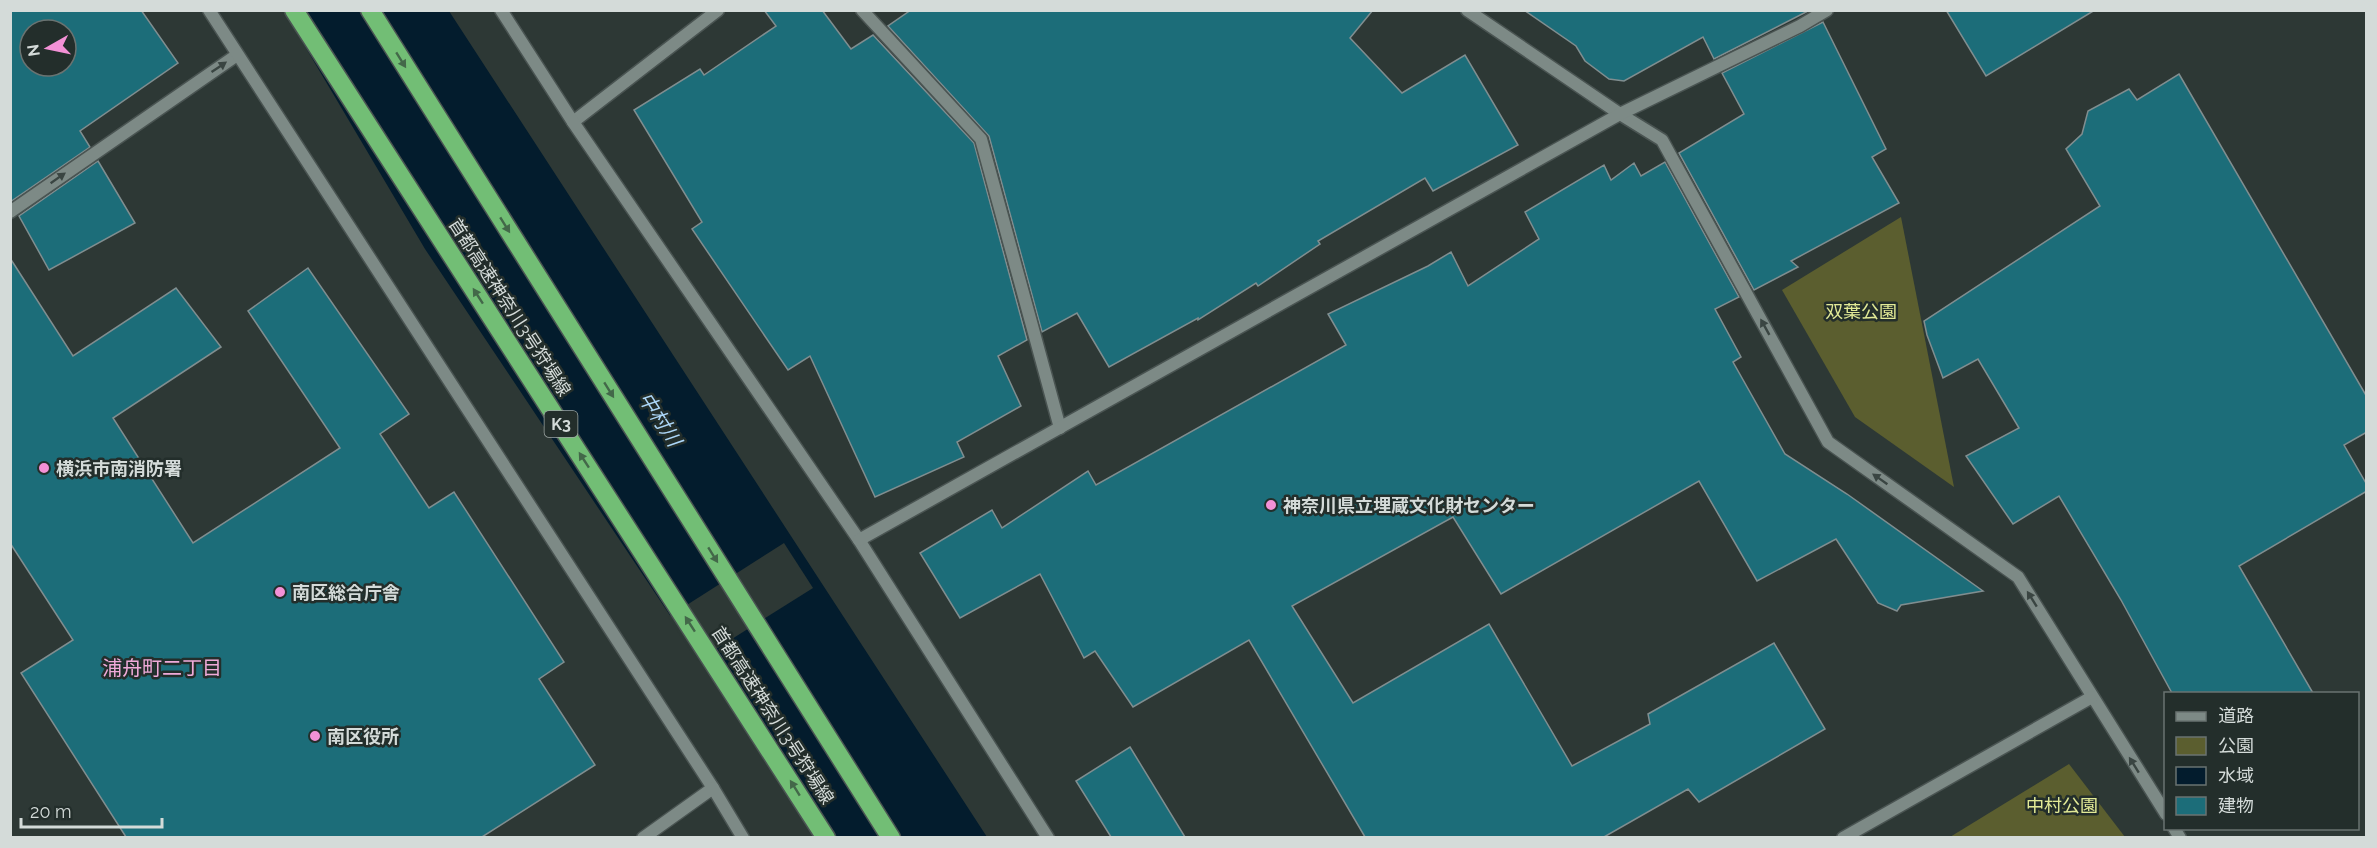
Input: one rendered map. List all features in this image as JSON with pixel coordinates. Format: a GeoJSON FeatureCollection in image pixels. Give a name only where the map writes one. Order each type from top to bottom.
{"type":"FeatureCollection","features":[{"type":"Feature","properties":{"kind":"highway","name":"首都高速神奈川3号狩場線"},"geometry":{"type":"LineString","coordinates":[[294,10],[826,837]]}},
{"type":"Feature","properties":{"kind":"highway","name":"首都高速神奈川3号狩場線"},"geometry":{"type":"LineString","coordinates":[[370,10],[891,837]]}},
{"type":"Feature","properties":{"kind":"street"},"geometry":{"type":"LineString","coordinates":[[209,10],[743,837]]}},
{"type":"Feature","properties":{"kind":"street"},"geometry":{"type":"LineString","coordinates":[[501,10],[573,122],[858,540],[1048,837]]}},
{"type":"Feature","properties":{"kind":"street"},"geometry":{"type":"LineString","coordinates":[[573,122],[718,10]]}},
{"type":"Feature","properties":{"kind":"street"},"geometry":{"type":"LineString","coordinates":[[862,10],[981,139],[1060,428]]}},
{"type":"Feature","properties":{"kind":"street"},"geometry":{"type":"LineString","coordinates":[[1467,10],[1662,140],[1828,442],[2018,577],[2164,811]]}},
{"type":"Feature","properties":{"kind":"street"},"geometry":{"type":"LineString","coordinates":[[858,540],[1620,114],[1800,26],[1827,10]]}},
{"type":"Feature","properties":{"kind":"street"},"geometry":{"type":"LineString","coordinates":[[10,212],[237,55]]}},
{"type":"Feature","properties":{"kind":"street"},"geometry":{"type":"LineString","coordinates":[[1844,837],[2092,697]]}},
{"type":"Feature","properties":{"kind":"street"},"geometry":{"type":"LineString","coordinates":[[643,837],[713,788]]}},
{"type":"Feature","properties":{"kind":"green space","name":"双葉公園"},"geometry":{"type":"Polygon","coordinates":[[[1901,217],[1954,487],[1855,417],[1782,290],[1901,217]]]}},
{"type":"Feature","properties":{"kind":"green space","name":"中村公園"},"geometry":{"type":"Polygon","coordinates":[[[2069,764],[2125,837],[1950,837],[2069,764]]]}},
{"type":"Feature","properties":{"kind":"water","name":"中村川"},"geometry":{"type":"Polygon","coordinates":[[[284,11],[449,11],[987,837],[815,837],[752,738],[425,249],[284,11]]]}},
{"type":"Feature","properties":{"kind":"pier"},"geometry":{"type":"Polygon","coordinates":[[[784,543],[813,588],[697,661],[668,617],[784,543]]]}},
{"type":"Feature","properties":{"kind":"building"},"geometry":{"type":"Polygon","coordinates":[[[10,10],[141,10],[178,63],[80,131],[90,147],[10,202],[10,10]]]}},
{"type":"Feature","properties":{"kind":"building"},"geometry":{"type":"Polygon","coordinates":[[[764,10],[822,10],[851,49],[873,35],[974,143],[1027,340],[998,356],[1021,406],[957,442],[964,457],[875,497],[810,356],[788,370],[692,229],[702,222],[634,110],[700,69],[704,75],[776,26],[764,10]]]}},
{"type":"Feature","properties":{"kind":"building"},"geometry":{"type":"Polygon","coordinates":[[[911,10],[1373,10],[1350,38],[1402,93],[1465,55],[1518,145],[1433,191],[1425,178],[1318,241],[1320,244],[1258,286],[1256,283],[1198,320],[1198,318],[1109,367],[1077,313],[1042,332],[989,136],[888,26],[911,10]]]}},
{"type":"Feature","properties":{"kind":"building"},"geometry":{"type":"Polygon","coordinates":[[[1524,10],[1810,10],[1714,59],[1703,37],[1624,81],[1609,79],[1585,61],[1576,46],[1524,10]]]}},
{"type":"Feature","properties":{"kind":"building"},"geometry":{"type":"Polygon","coordinates":[[[1946,10],[2095,10],[1986,76],[1946,10]]]}},
{"type":"Feature","properties":{"kind":"building"},"geometry":{"type":"Polygon","coordinates":[[[1823,22],[1886,149],[1872,157],[1899,203],[1791,261],[1798,267],[1754,290],[1679,153],[1744,114],[1722,73],[1823,22]]]}},
{"type":"Feature","properties":{"kind":"building"},"geometry":{"type":"Polygon","coordinates":[[[2179,74],[2367,397],[2367,432],[2344,445],[2367,485],[2367,491],[2239,566],[2312,692],[2171,692],[2121,600],[2059,496],[2013,524],[1966,456],[2019,428],[1978,359],[1943,378],[1927,335],[1924,321],[2100,206],[2066,149],[2082,134],[2088,111],[2129,89],[2137,100],[2179,74]]]}},
{"type":"Feature","properties":{"kind":"building"},"geometry":{"type":"Polygon","coordinates":[[[98,161],[135,223],[49,270],[19,216],[98,161]]]}},
{"type":"Feature","properties":{"kind":"building"},"geometry":{"type":"Polygon","coordinates":[[[1665,162],[1739,297],[1715,309],[1741,357],[1733,362],[1785,454],[1847,494],[1983,591],[1901,605],[1897,611],[1878,603],[1836,539],[1757,581],[1699,481],[1501,594],[1453,517],[1292,606],[1353,703],[1489,624],[1572,766],[1650,724],[1648,714],[1774,643],[1825,729],[1699,802],[1688,789],[1604,837],[1365,837],[1249,640],[1133,707],[1095,651],[1084,658],[1040,574],[960,618],[920,553],[992,510],[1002,528],[1088,471],[1096,485],[1346,345],[1328,314],[1428,266],[1451,252],[1468,286],[1539,239],[1525,212],[1604,165],[1611,180],[1634,163],[1641,176],[1665,162]]]}},
{"type":"Feature","properties":{"kind":"building","name":"南区総合庁舎"},"geometry":{"type":"Polygon","coordinates":[[[10,258],[73,356],[176,288],[221,347],[113,418],[193,543],[340,448],[248,311],[308,268],[409,414],[380,434],[429,508],[454,492],[564,662],[539,679],[595,765],[482,837],[126,837],[21,673],[73,640],[10,543],[10,258]]]}},
{"type":"Feature","properties":{"kind":"building"},"geometry":{"type":"Polygon","coordinates":[[[1130,747],[1185,837],[1111,837],[1076,781],[1130,747]]]}},
{"type":"Feature","properties":{"kind":"place","name":"横浜市南消防署"},"geometry":{"type":"Point","coordinates":[44,468]}},
{"type":"Feature","properties":{"kind":"place","name":"神奈川県立埋蔵文化財センター"},"geometry":{"type":"Point","coordinates":[1271,505]}},
{"type":"Feature","properties":{"kind":"place","name":"南区総合庁舎"},"geometry":{"type":"Point","coordinates":[280,592]}},
{"type":"Feature","properties":{"kind":"place","name":"南区役所"},"geometry":{"type":"Point","coordinates":[315,736]}},
{"type":"Feature","properties":{"kind":"district","name":"浦舟町二丁目"},"geometry":{"type":"Point","coordinates":[162,668]}}]}
